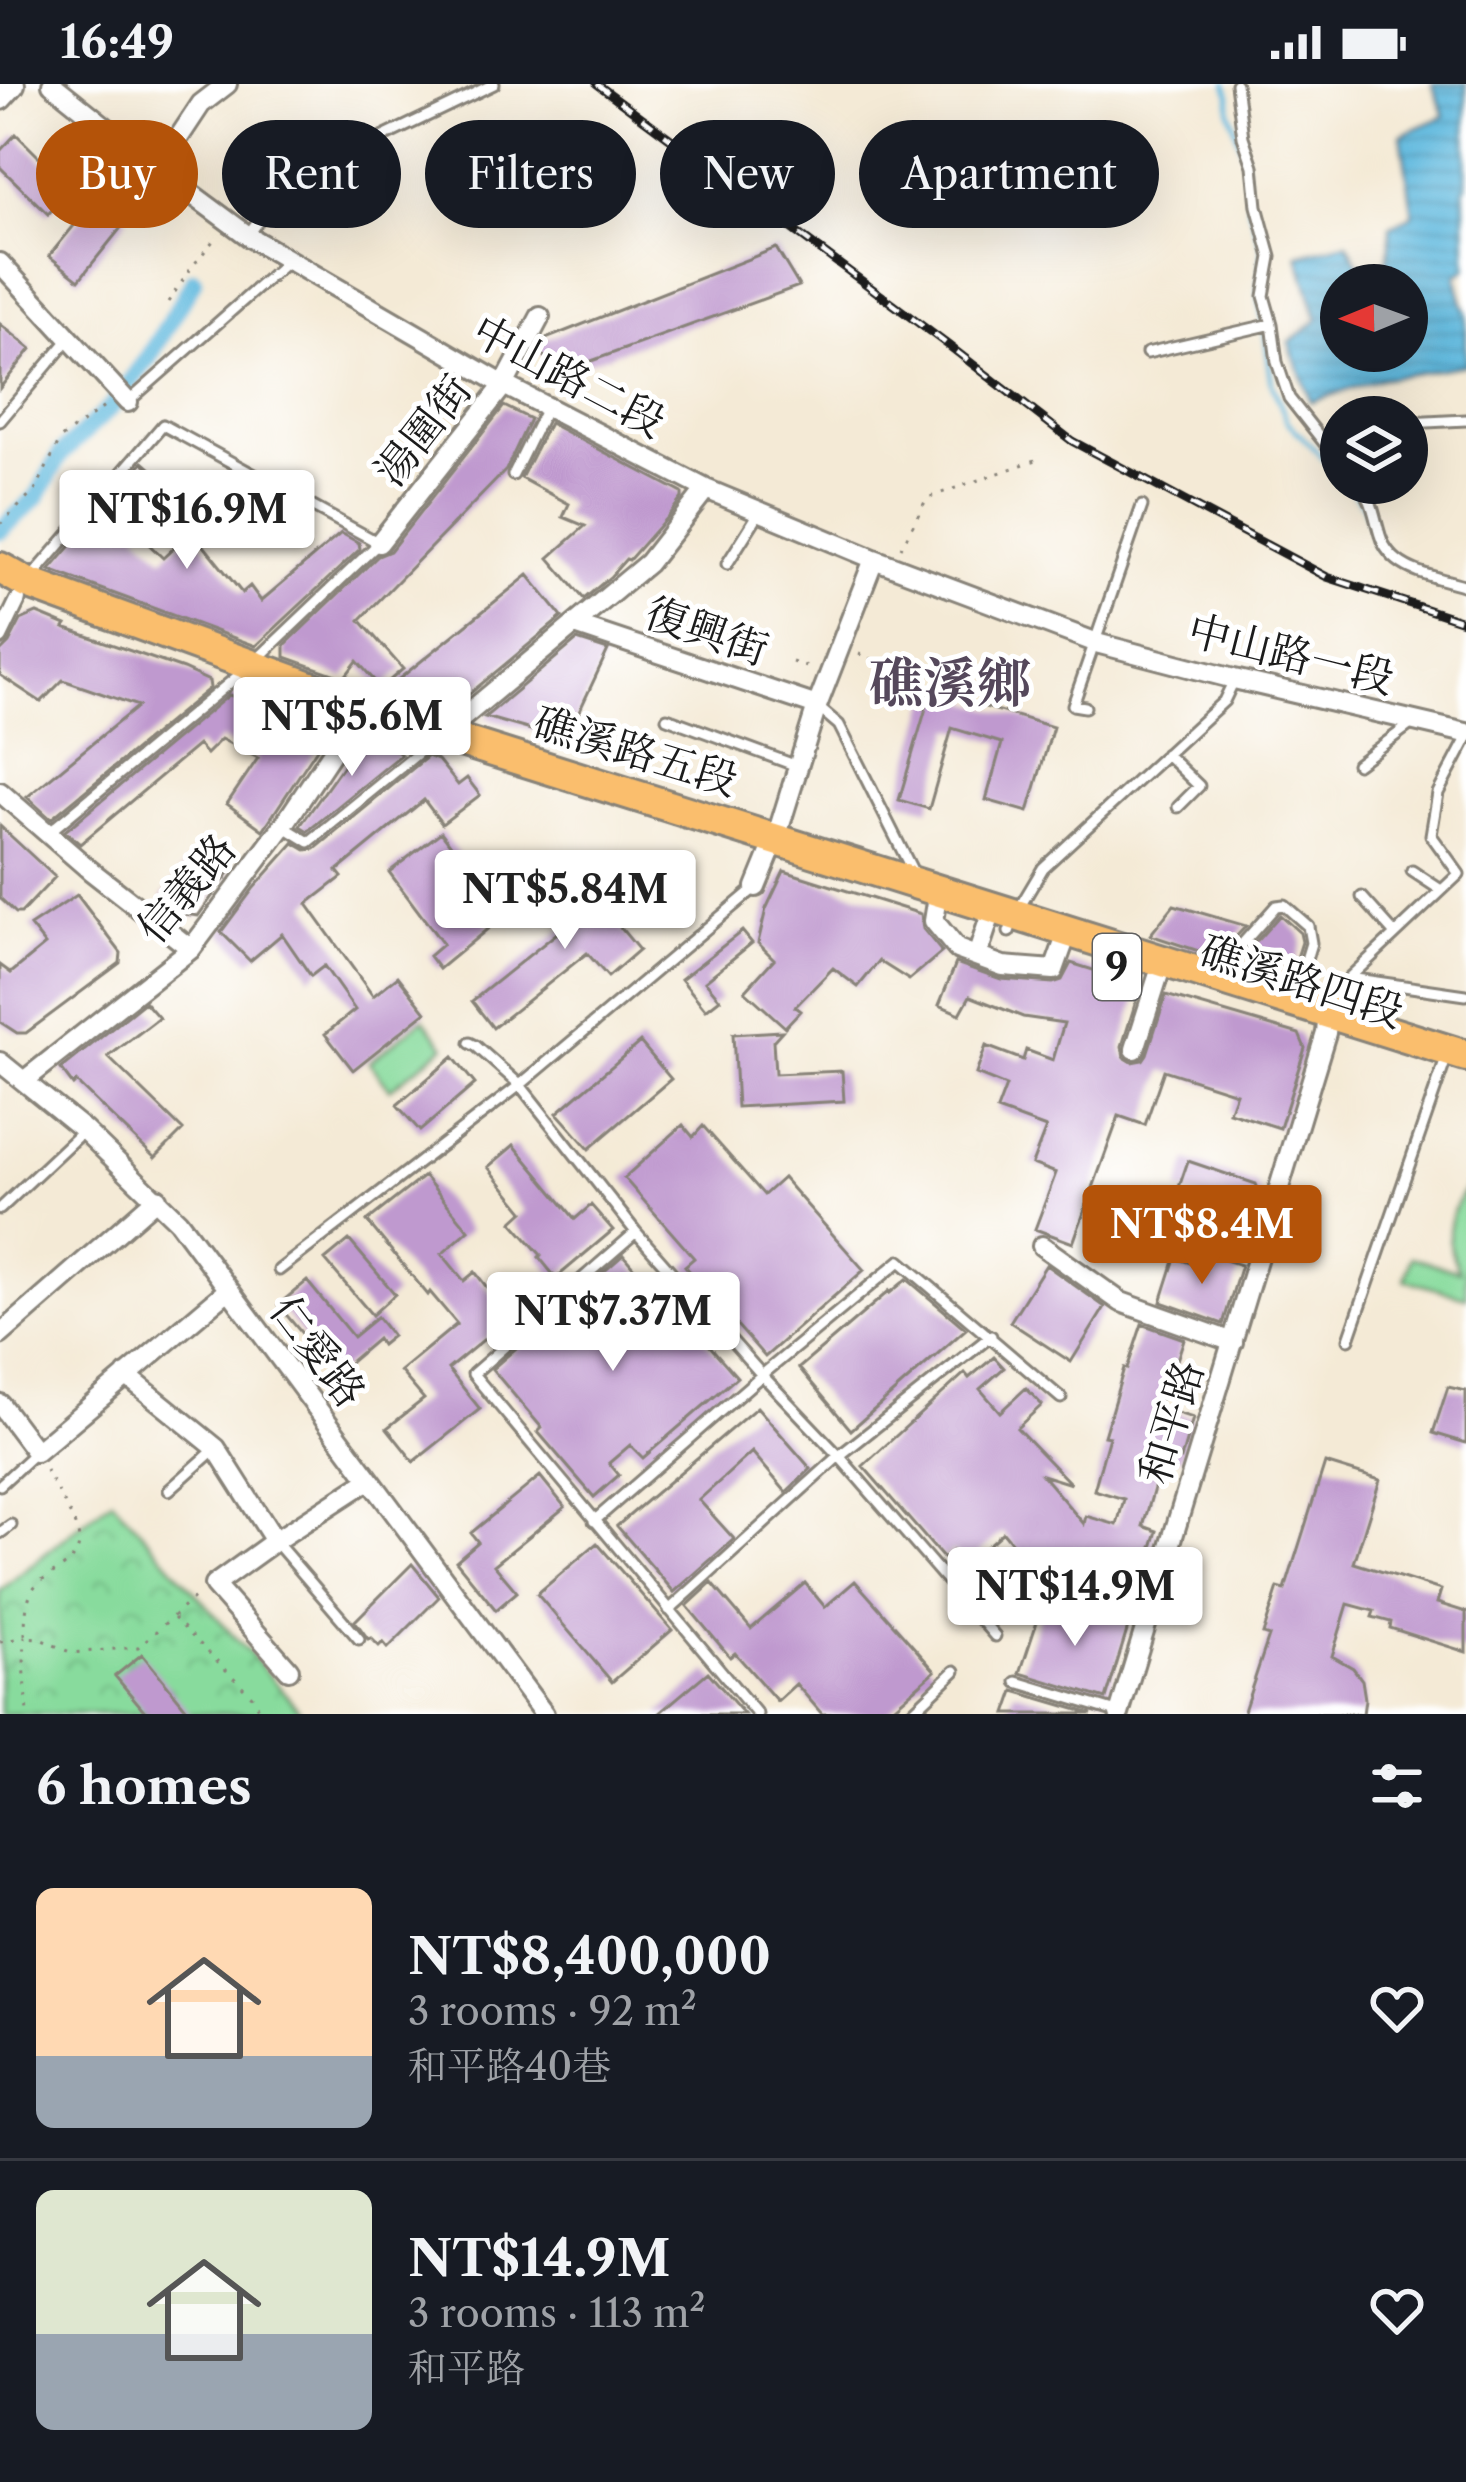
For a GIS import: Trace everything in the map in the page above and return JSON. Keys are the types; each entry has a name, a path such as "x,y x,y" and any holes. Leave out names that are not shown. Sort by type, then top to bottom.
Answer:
{"main road":[{"name":"礁溪路五段","path":"11,585 435,740 772,846"},
{"name":"礁溪路四段","path":"772,846 1456,1064"},
{"name":"礁溪路四段","path":"1160,970 1214,976 1294,1001 1328,1023"}],"street":[{"path":"0,97 12,84"},
{"name":"中山路二段","path":"52,84 97,120"},
{"path":"201,94 227,84"},
{"name":"中山路二段","path":"240,228 504,385 706,489 1097,642"},
{"path":"0,263 122,396"},
{"name":"湯圍街","path":"380,543 504,385 540,317"},
{"name":"復興街","path":"435,740 648,563 706,489"},
{"path":"756,887 840,646 883,562"},
{"path":"0,637 11,585"},
{"name":"復興街","path":"575,625 817,706"},
{"name":"中山路一段","path":"1097,642 1466,737"},
{"name":"信義路","path":"25,1080 190,949 283,826 359,713"},
{"path":"0,792 190,949"},
{"path":"926,896 934,921 957,949 1003,966 1054,970 1065,940"},
{"path":"976,956 1001,920"},
{"path":"1135,1049 1160,970"},
{"name":"和平路","path":"1120,1713 1328,1023"},
{"name":"仁愛路","path":"0,1062 84,1130 178,1221 544,1714"},
{"path":"0,1335 157,1198"},
{"path":"1042,1246 1121,1303 1233,1342"},
{"path":"0,1404 36,1452 227,1290"},
{"path":"126,1376 216,1448 275,1541"},
{"path":"289,1670 214,1585 369,1480"}],"lane":[{"path":"248,234 287,183 494,84"},
{"path":"1236,84 1243,137 1271,257 1264,296 1277,362 1289,398 1320,438"},
{"path":"122,396 290,260"},
{"path":"1147,353 1272,324"},
{"path":"0,421 69,339"},
{"path":"513,476 547,406"},
{"path":"1428,422 1466,420"},
{"name":"湯圍街","path":"11,585 163,424 380,543"},
{"path":"1372,504 1388,554 1408,568 1466,586"},
{"path":"1085,707 1073,704 1142,506"},
{"path":"727,564 760,511"},
{"path":"48,833 243,672 380,543"},
{"path":"1001,920 1043,868 1224,701 1234,679"},
{"path":"817,706 839,725 926,896"},
{"path":"668,718 798,766"},
{"path":"1357,764 1414,721"},
{"path":"1328,1023 1349,978 1441,890 1462,878 1431,836 1438,793 1466,737"},
{"path":"283,826 309,842 435,740"},
{"path":"1166,754 1199,787 1178,807"},
{"path":"1412,871 1441,890"},
{"path":"279,1270 520,1085 756,887"},
{"path":"1362,896 1395,934"},
{"path":"1214,976 1276,906 1284,905 1308,926 1311,944 1294,1001"},
{"path":"1349,978 1466,995"},
{"path":"470,1043 520,1085 636,1232 995,1636"},
{"path":"1349,1339 1456,1064"},
{"path":"0,1209 84,1130"},
{"path":"636,1232 473,1374 757,1714"},
{"path":"594,1521 900,1262 1061,1398"},
{"path":"669,1610 839,1456 991,1336"},
{"path":"169,1490 216,1448"},
{"path":"0,1485 36,1452"},
{"path":"0,1533 10,1525"},
{"path":"275,1541 359,1639"},
{"path":"1078,1599 1148,1620"},
{"path":"910,1714 955,1671"},
{"path":"1017,1682 1120,1713"}],"path":[{"path":"169,302 226,228"},
{"path":"0,524 34,490 61,437 122,396"},
{"path":"883,562 927,498 1036,460"},
{"path":"840,646 896,669"},
{"path":"792,662 830,674"},
{"path":"28,1714 23,1663 26,1612 34,1587 72,1560 80,1544 36,1452"},
{"path":"0,1642 25,1636 72,1653 138,1647 214,1585"},
{"path":"173,1617 252,1696 261,1714"}],"green space":[{"path":"424,1019 445,1046 390,1089 369,1062"},
{"path":"1466,1188 1466,1297 1405,1280 1411,1257 1459,1271 1449,1229"},
{"path":"112,1499 303,1714 0,1714 0,1591"}],"water":[{"path":"1432,84 1466,84 1466,269 1456,276 1466,316 1466,365 1428,371 1428,264 1386,264 1390,226 1413,215 1401,135 1445,116"},
{"path":"1347,243 1359,264 1320,264 1320,372 1422,372 1379,379 1311,402 1289,343 1318,320 1298,255"}],"building":[{"path":"16,134 36,154 36,202 0,167 0,151"},
{"path":"72,228 121,228 79,280 49,256"},
{"path":"776,248 799,286 561,372 538,350 543,340"},
{"path":"0,324 31,349 0,388"},
{"path":"504,406 530,419 506,470 360,620 403,669 381,688 357,661 344,678 285,657 285,645 378,556 390,551"},
{"path":"549,423 682,493 629,560 584,599 549,558 585,526 563,517 569,504 521,478"},
{"path":"143,462 158,475 132,503 150,520 137,533 163,558 192,531 242,593 250,586 261,601 341,533 359,543 360,549 256,646 50,570"},
{"path":"528,575 562,617 450,710 421,707 399,679"},
{"path":"37,613 66,625 64,628 183,669 209,681 210,688 51,819 27,797 138,706 63,680 41,702 0,675 0,652 21,620"},
{"path":"577,640 608,650 566,740 485,717"},
{"path":"931,691 1053,727 1028,812 986,800 1002,743 952,728 929,809 899,800"},
{"path":"229,695 317,724 324,738 263,830 227,804 258,758 221,739 206,754 198,745 80,844 65,831"},
{"path":"370,742 393,747 401,755 308,831 300,826 357,746"},
{"path":"428,756 438,760 458,785 467,778 480,795 442,824 424,800 337,871 342,877 307,904 373,996 398,976 426,1012 353,1070 325,1034 355,1010 324,966 311,976 282,934 250,961 221,932 294,843 315,849"},
{"path":"0,826 55,877 21,913 0,898"},
{"path":"441,832 486,891 471,903 490,927 439,969 429,956 443,944 389,872"},
{"path":"199,847 231,870 198,916 184,914 162,897"},
{"path":"784,871 921,914 923,929 942,952 909,980 879,961 858,987 833,968 795,1007 800,1011 785,1027 745,991 774,959 758,943 766,909"},
{"path":"604,872 628,900 610,915 639,950 608,977 587,953 493,1028 472,1001 571,922 566,916 586,899 580,893"},
{"path":"77,895 121,953 120,963 26,1033 17,1033 0,1022 0,965 11,973 45,945 30,926"},
{"path":"1174,905 1246,926 1217,957 1150,935"},
{"path":"1280,915 1300,933 1294,967 1246,953"},
{"path":"742,931 752,943 705,981 720,999 706,1010 681,979"},
{"path":"956,963 1001,979 1053,983 1062,980 1071,963 1141,985 1122,1046 1124,1057 1132,1062 1147,1054 1166,995 1299,1034 1305,1048 1280,1128 1229,1112 1236,1093 1164,1070 1145,1125 1119,1116 1073,1243 1035,1229 1056,1173 1032,1164 1046,1128 997,1110 1006,1086 976,1074 986,1046 1023,1060 1026,1050 1053,1060 1064,1023 1023,1017 970,996 960,1014 939,1005"},
{"path":"145,1002 159,1018 108,1057 183,1130 155,1158 61,1069"},
{"path":"782,1031 773,1041 775,1074 842,1071 844,1101 737,1107 733,1034"},
{"path":"640,1042 671,1079 589,1149 557,1113"},
{"path":"453,1057 475,1084 420,1131 397,1105"},
{"path":"683,1125 693,1137 703,1126 764,1195 783,1178 864,1270 765,1357 685,1266 694,1258 624,1178"},
{"path":"514,1145 575,1219 591,1205 613,1230 556,1278 512,1222 524,1211 488,1167"},
{"path":"1188,1161 1256,1184 1262,1198 1250,1236 1210,1223 1216,1203 1178,1190"},
{"path":"424,1176 469,1230 442,1254 464,1281 475,1272 492,1294 509,1280 528,1303 448,1369 480,1409 414,1462 387,1428 424,1399 400,1371 457,1324 367,1221"},
{"path":"349,1240 395,1294 372,1315 325,1260"},
{"path":"1207,1254 1241,1265 1223,1324 1161,1302 1175,1258 1203,1267"},
{"path":"623,1255 674,1315 679,1311 737,1377 643,1458 630,1445 609,1463 619,1475 594,1497 492,1369"},
{"path":"1046,1265 1105,1307 1071,1362 1010,1322"},
{"path":"907,1279 966,1329 851,1430 799,1368"},
{"path":"307,1281 353,1337 377,1317 392,1336 381,1345 377,1339 336,1374 278,1305"},
{"path":"1142,1324 1184,1339 1174,1369 1169,1367 1158,1407 1193,1418 1181,1459 1164,1454 1143,1526 1157,1531 1134,1606 1095,1595 1099,1584 1030,1565 1003,1532 965,1565 953,1551 944,1559 863,1466 965,1373 969,1378 994,1357 1004,1368 980,1389 1000,1412 1026,1388 1042,1405 1017,1428 1071,1484 1042,1475 1084,1524 1086,1516 1117,1525 1124,1499 1094,1490 1109,1437 1104,1436"},
{"path":"1448,1387 1466,1391 1466,1443 1433,1433"},
{"path":"757,1407 811,1469 786,1492 752,1452 699,1500 734,1539 674,1592 617,1526"},
{"path":"1325,1463 1380,1480 1354,1563 1441,1590 1437,1603 1466,1612 1466,1652 1390,1628 1391,1622 1372,1617 1374,1611 1348,1604 1332,1656 1353,1668 1362,1680 1363,1714 1243,1714 1269,1636 1263,1634 1278,1588 1285,1590"},
{"path":"540,1476 565,1507 494,1565 517,1592 496,1610 456,1561 478,1542 471,1533"},
{"path":"597,1543 672,1630 612,1682 537,1594"},
{"path":"412,1564 439,1597 388,1648 383,1642 379,1646 355,1621"},
{"path":"855,1581 935,1671 886,1714 822,1714 796,1684 777,1701 735,1653 730,1657 687,1606 712,1583 751,1629 805,1583 825,1607"},
{"path":"1045,1598 1129,1624 1106,1699 1020,1673"},
{"path":"142,1654 191,1714 147,1714 115,1676"},
{"path":"708,1672 744,1714 658,1714"},
{"path":"1014,1691 1092,1714 1006,1714"}],"waterway":[{"path":"1226,84 1243,154 1249,208 1263,250 1258,288 1272,384 1287,421 1320,455"},
{"path":"0,531 37,497 61,454 112,406 148,359 194,280"},
{"path":"1363,504 1376,548"}],"railway":[{"path":"597,84 1072,441 1327,577 1466,622"}],"district":[{"name":"礁溪鄉","path":"950,683"}]}
